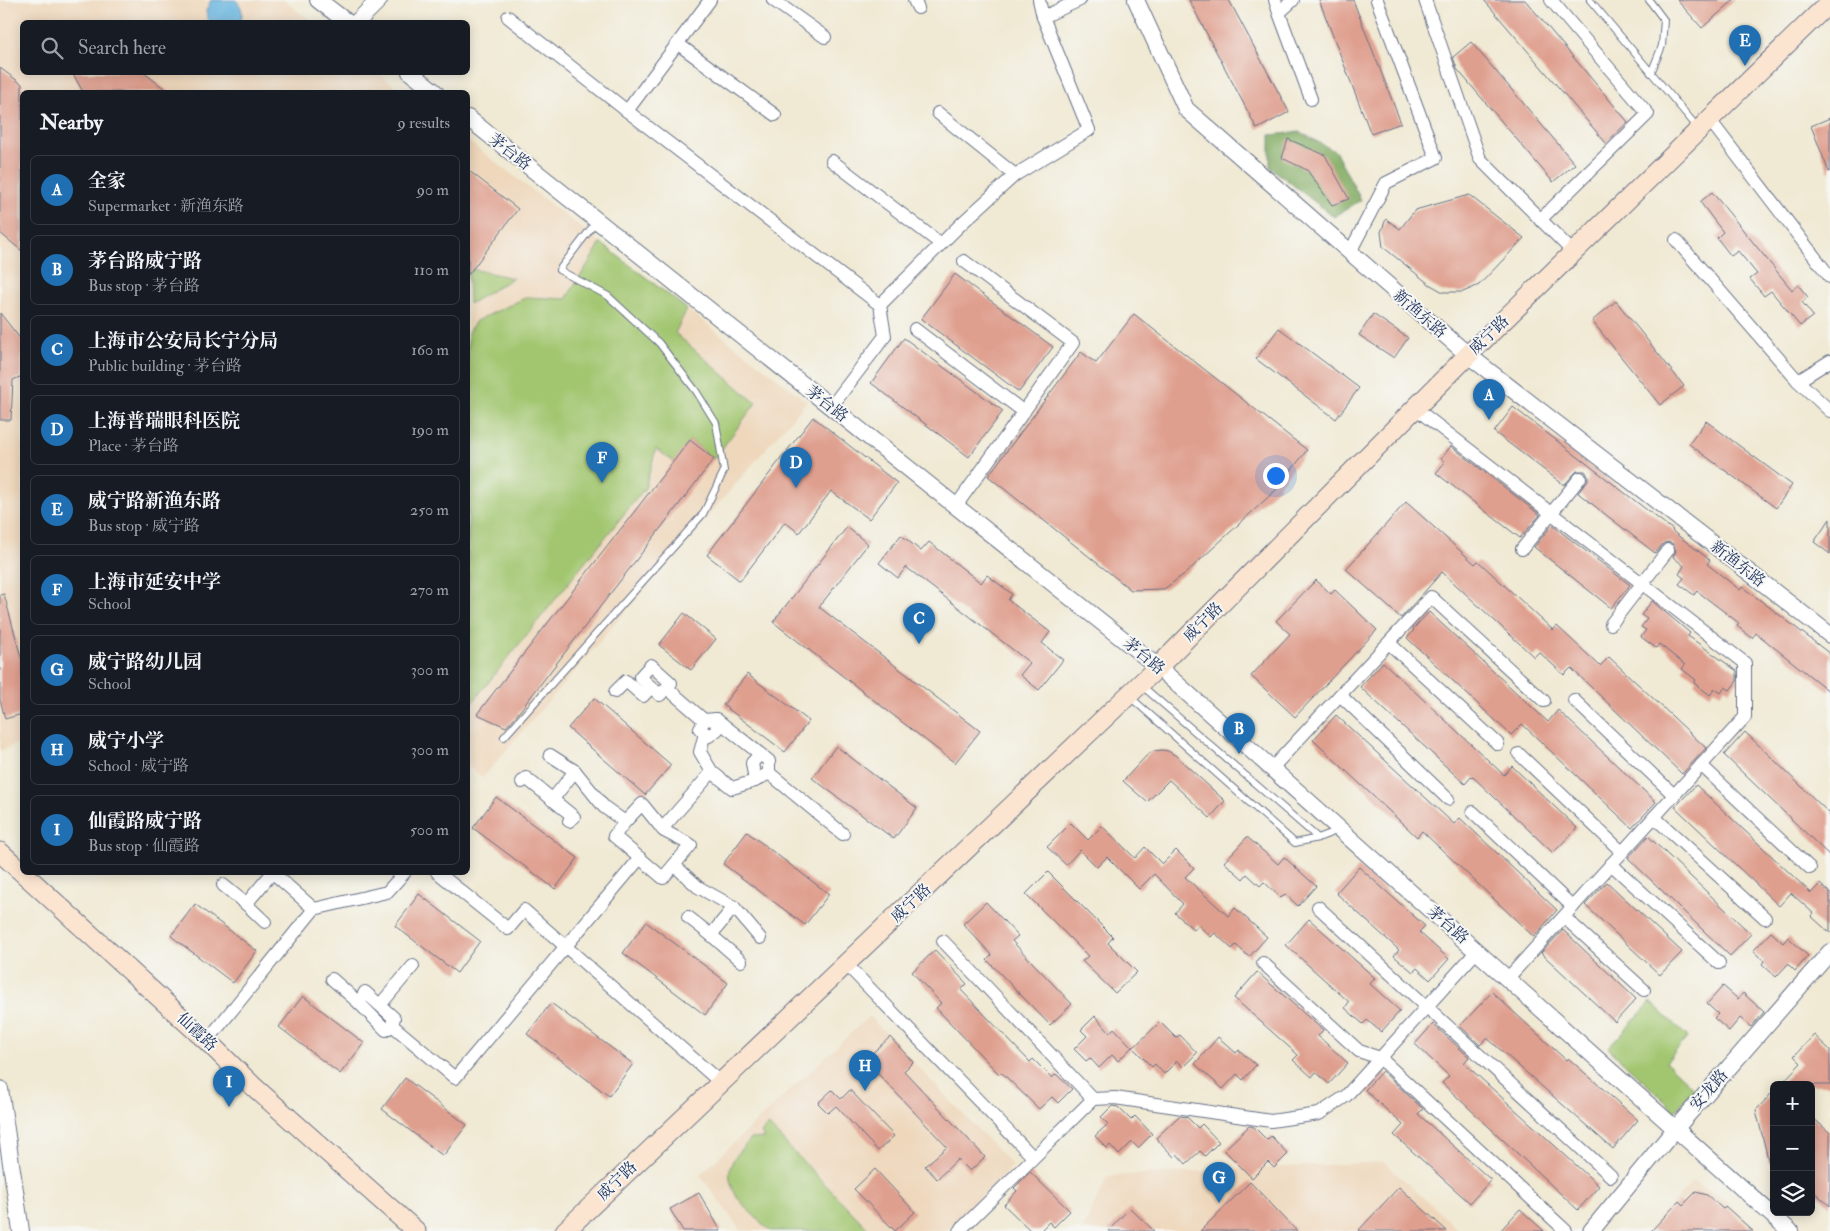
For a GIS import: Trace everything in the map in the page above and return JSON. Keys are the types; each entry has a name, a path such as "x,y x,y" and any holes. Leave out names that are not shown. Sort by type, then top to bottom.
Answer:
{"main road":[{"name":"威宁路","path":"565,1231 1158,667 1468,355 1830,2"},
{"name":"仙霞路","path":"0,852 20,870"},
{"name":"仙霞路","path":"25,875 208,1041 253,1086 416,1231"}],"street":[{"path":"318,0 344,20"},
{"path":"360,20 379,0"},
{"path":"627,111 710,0"},
{"path":"773,0 825,37"},
{"path":"880,305 941,244 1015,175 1089,130 1043,17 1040,0"},
{"path":"1043,17 1080,0"},
{"name":"新渔东路","path":"1136,0 1186,109 1468,355 1830,635"},
{"path":"1293,0 1277,6 1311,99"},
{"path":"1350,252 1386,183 1436,158 1377,0"},
{"path":"1425,0 1480,159 1573,252"},
{"path":"1540,220 1648,114 1551,0"},
{"path":"508,17 880,305 885,336 831,407"},
{"path":"678,44 776,115"},
{"path":"414,75 432,90"},
{"path":"938,114 1015,175"},
{"name":"茅台路","path":"470,120 1158,667 1790,1231"},
{"path":"1704,124 1830,278"},
{"path":"832,161 941,244"},
{"path":"1676,240 1798,381 1830,411"},
{"path":"956,506 1073,343 964,261"},
{"path":"915,329 1024,412"},
{"path":"1798,381 1830,361"},
{"path":"1415,408 1745,662 1745,717 1508,978"},
{"path":"1522,549 1580,478"},
{"path":"1611,624 1668,550"},
{"path":"1272,768 1431,597 1544,701"},
{"path":"1388,643 1498,744"},
{"path":"651,665 671,683 660,695 651,687 640,677 651,665"},
{"path":"615,692 626,681 643,696 651,687"},
{"path":"667,688 708,724 769,761 769,773"},
{"path":"1340,695 1448,799"},
{"path":"1574,700 1674,795"},
{"path":"708,724 700,752 712,772 732,788 756,781 769,773"},
{"path":"756,781 752,763 760,754"},
{"path":"1519,754 1622,852"},
{"path":"550,755 575,771 604,807 625,822"},
{"path":"1701,765 1810,868"},
{"path":"552,800 575,771"},
{"path":"662,829 712,772"},
{"path":"769,773 843,834"},
{"path":"522,782 526,778 574,817 569,821"},
{"path":"642,804 662,829 691,845 663,878 614,836 625,822 642,804"},
{"path":"1473,812 1573,906"},
{"path":"1654,818 1765,918"},
{"path":"392,1025 455,1078 640,858"},
{"path":"1612,864 1719,963"},
{"path":"674,865 698,887 734,907 760,938"},
{"path":"246,904 270,875"},
{"path":"274,875 314,909"},
{"path":"208,1041 314,909 387,892 403,875"},
{"path":"441,875 508,929 524,910 721,1083"},
{"path":"223,885 266,922"},
{"path":"711,935 734,907"},
{"path":"1318,907 1611,1176"},
{"path":"688,917 741,961"},
{"path":"1564,917 1644,990"},
{"path":"943,942 1093,1100"},
{"path":"959,1231 1093,1100 1115,1098 1271,1121 1318,1114 1346,1096 1477,951"},
{"name":"安龙路","path":"1591,1231 1676,1128 1830,952"},
{"path":"1263,963 1359,1051 1380,1058 1566,1231"},
{"path":"846,964 1033,1158"},
{"path":"380,1005 413,966"},
{"path":"332,979 386,1030 392,1025 394,1018 366,992 358,1003"},
{"path":"0,1089 21,1231"}],"lane":[{"path":"1590,0 1651,73 1704,124"},
{"path":"1649,0 1664,20 1662,46 1651,73"},
{"path":"504,737 703,514 724,472 716,423 696,391 659,343 608,296 559,270 597,221"},
{"path":"1134,690 1318,838"},
{"path":"1134,690 1295,843 1318,838 1341,829"}],"shaded area":[{"path":"0,0 283,0 310,20 20,20 20,75 381,75 401,90 20,90 20,743 0,751"},
{"path":"470,143 807,401 483,777 470,768"},
{"path":"869,1016 1013,1166 945,1231 741,1231 700,1175"},
{"path":"1384,1162 1460,1231 1082,1231 1108,1176"},
{"path":"1693,1181 1726,1201 1757,1231 1648,1231"}],"green space":[{"path":"1300,132 1336,152 1361,200 1334,217 1270,167 1270,135"},
{"path":"601,243 687,309 675,333 756,403 714,459 690,440 674,462 656,449 645,488 471,704 470,329 476,321 527,297 566,299"},
{"path":"472,269 513,278 470,303 470,272"},
{"path":"1651,1002 1688,1037 1666,1062 1695,1089 1675,1111 1608,1048"},
{"path":"768,1125 870,1231 770,1231 746,1207 733,1189 730,1179 730,1168 737,1154 751,1139 764,1138 761,1133"}],"water":[{"path":"211,0 236,0 240,5 242,16 241,20 208,20 206,11"}],"building":[{"path":"1189,0 1229,0 1289,112 1257,129"},
{"path":"1319,0 1353,0 1401,123 1371,134"},
{"path":"1484,0 1525,0 1628,122 1606,143"},
{"path":"1677,0 1734,0 1702,28"},
{"path":"1471,42 1575,164 1553,182 1457,69 1453,57"},
{"path":"0,68 22,84 22,90 20,90 20,249 0,233"},
{"path":"74,75 147,75 166,90 82,90"},
{"path":"1830,118 1830,172 1829,172 1811,126"},
{"path":"1288,139 1325,155 1349,199 1332,205 1307,170 1282,158"},
{"path":"470,172 518,209 470,272"},
{"path":"1712,192 1792,290 1798,285 1808,297 1802,302 1813,316 1800,326 1771,291 1764,296 1750,279 1757,274 1738,251 1731,256 1717,238 1723,232 1700,202"},
{"path":"1469,195 1524,238 1479,285 1463,292 1443,292 1429,284 1383,247 1381,232 1386,219 1400,229 1415,210"},
{"path":"955,274 1053,347 1019,392 921,319"},
{"path":"1616,301 1684,386 1660,405 1592,321"},
{"path":"0,313 20,338 20,377 13,380 11,420 0,420"},
{"path":"1134,314 1307,450 1277,489 1187,572 1164,589 1131,590 988,476 1081,352 1096,363"},
{"path":"1373,314 1408,338 1394,358 1359,335"},
{"path":"1279,328 1359,388 1336,419 1256,359"},
{"path":"904,338 1003,411 969,457 871,383"},
{"path":"1513,407 1673,530 1710,560 1707,564 1740,590 1742,587 1830,654 1830,692 1756,633 1752,638 1737,626 1739,623 1697,591 1694,595 1679,584 1684,578 1679,574 1684,566 1673,557 1676,551 1673,544 1670,542 1664,543 1655,553 1578,493 1588,480 1585,471 1577,471 1564,485 1494,432"},
{"path":"813,417 897,483 869,519 831,491 799,533 785,522 740,581 707,555"},
{"path":"1706,421 1792,485 1776,508 1689,444"},
{"path":"690,440 714,459 516,716 506,727 477,714"},
{"path":"1451,446 1540,515 1520,538 1436,473 1445,462 1441,459"},
{"path":"1406,502 1475,564 1478,561 1553,630 1557,626 1600,666 1609,657 1706,748 1682,774 1571,668 1564,675 1539,652 1534,657 1442,572 1401,618 1346,569"},
{"path":"1830,519 1830,554 1814,542"},
{"path":"1552,525 1630,585 1611,608 1534,547"},
{"path":"847,527 868,544 819,607 980,731 955,763 773,622"},
{"path":"901,535 921,551 929,542 981,583 987,575 1012,594 1008,600 1050,632 1042,643 1063,660 1039,690 1020,675 1030,663 906,567 898,578 879,563"},
{"path":"1316,580 1331,594 1335,590 1377,630 1295,717 1251,676 1290,634 1276,621"},
{"path":"4,594 20,654 20,715 5,719 0,699 0,595"},
{"path":"1652,601 1690,633 1688,636 1737,671 1737,681 1730,690 1725,687 1721,693 1715,689 1710,695 1694,683 1696,680 1682,669 1685,665 1659,644 1656,648 1641,637 1646,630 1641,627 1647,619 1641,615"},
{"path":"1429,612 1548,722 1558,710 1656,802 1632,828 1522,724 1511,735 1407,638"},
{"path":"684,613 716,639 691,670 659,645"},
{"path":"1383,662 1504,775 1512,766 1577,828 1553,853 1472,776 1465,784 1360,687"},
{"path":"747,674 809,721 785,752 723,705"},
{"path":"594,698 671,765 645,795 568,728"},
{"path":"1336,715 1454,824 1460,818 1557,910 1534,937 1422,831 1417,837 1313,740"},
{"path":"1745,732 1830,814 1830,856 1724,755"},
{"path":"836,746 917,808 894,839 812,778"},
{"path":"1162,750 1175,755 1225,801 1210,818 1169,780 1147,802 1123,781 1148,754"},
{"path":"1696,785 1811,893 1820,884 1830,893 1830,933 1811,916 1813,913 1791,893 1779,906 1675,807"},
{"path":"496,797 578,858 555,889 473,828"},
{"path":"1071,823 1088,840 1102,826 1135,858 1145,847 1162,864 1176,850 1194,868 1185,877 1228,916 1235,908 1267,937 1249,957 1236,945 1232,949 1215,933 1211,937 1198,925 1194,930 1175,913 1183,904 1154,874 1139,889 1107,857 1097,867 1080,850 1066,865 1047,847"},
{"path":"747,832 829,894 805,925 723,864"},
{"path":"1648,836 1751,934 1730,956 1628,858"},
{"path":"1247,837 1278,864 1284,857 1316,886 1298,906 1285,894 1281,898 1264,882 1260,886 1247,874 1243,879 1224,862"},
{"path":"1359,867 1425,926 1419,932 1449,959 1430,980 1417,968 1413,972 1394,956 1399,950 1336,893"},
{"path":"1048,872 1113,937 1108,943 1137,972 1115,993 1082,961 1088,956 1026,894"},
{"path":"1607,882 1682,952 1660,975 1585,905"},
{"path":"419,894 480,941 457,973 395,926"},
{"path":"986,902 1018,936 1012,941 1072,1004 1050,1025 987,960 992,955 963,924"},
{"path":"195,904 257,951 233,983 171,936"},
{"path":"1309,919 1375,978 1370,984 1400,1011 1381,1032 1367,1020 1363,1024 1345,1008 1349,1002 1286,945"},
{"path":"646,922 728,983 705,1015 623,953"},
{"path":"1563,930 1636,999 1615,1022 1541,953"},
{"path":"1771,932 1783,943 1788,937 1808,956 1795,971 1788,964 1776,977 1762,964 1764,961 1753,951"},
{"path":"935,950 967,984 961,990 1030,1062 1033,1059 1052,1078 1056,1074 1072,1089 1058,1103 1052,1097 1039,1109 1001,1072 999,1074 936,1008 941,1003 912,972"},
{"path":"1257,972 1323,1030 1318,1036 1348,1063 1329,1084 1316,1072 1312,1077 1293,1060 1298,1055 1234,998"},
{"path":"1723,986 1738,999 1743,993 1764,1012 1751,1027 1740,1018 1729,1031 1714,1018 1718,1014 1707,1004"},
{"path":"1492,992 1566,1060 1568,1058 1638,1120 1613,1149 1487,1038 1480,1045 1460,1026"},
{"path":"303,996 364,1043 340,1074 279,1027"},
{"path":"551,1003 633,1064 609,1096 527,1034"},
{"path":"1095,1016 1110,1033 1114,1028 1132,1047 1118,1061 1112,1055 1099,1068 1090,1058 1086,1061 1074,1049 1087,1036 1081,1030"},
{"path":"1160,1022 1176,1038 1180,1035 1197,1053 1183,1067 1177,1061 1164,1074 1155,1064 1152,1067 1133,1048"},
{"path":"1433,1024 1469,1057 1464,1063 1599,1186 1578,1210 1442,1083 1449,1076 1415,1044"},
{"path":"1814,1035 1830,1050 1830,1085 1815,1085 1815,1081 1784,1081 1801,1063 1794,1056"},
{"path":"890,1037 913,1062 904,1071 985,1157 970,1171 958,1159 937,1179 925,1166 947,1147 865,1060"},
{"path":"1218,1037 1236,1053 1239,1050 1256,1065 1243,1080 1237,1074 1223,1089 1195,1064"},
{"path":"1382,1071 1423,1109 1418,1114 1491,1180 1470,1203 1394,1135 1403,1125 1365,1090"},
{"path":"405,1078 467,1125 443,1156 382,1109"},
{"path":"832,1090 841,1099 850,1090 894,1136 878,1151 836,1106 828,1113 818,1103"},
{"path":"1770,1095 1770,1163 1769,1163 1756,1110"},
{"path":"1112,1106 1118,1107 1131,1120 1135,1116 1152,1134 1138,1148 1132,1142 1119,1155 1110,1145 1107,1148 1095,1136 1108,1124 1101,1117"},
{"path":"1179,1116 1187,1117 1198,1128 1202,1124 1219,1142 1205,1156 1200,1151 1186,1164 1177,1154 1174,1157 1156,1138"},
{"path":"1815,1120 1830,1133 1830,1206 1815,1193"},
{"path":"1249,1126 1254,1127 1267,1140 1271,1136 1288,1154 1274,1168 1268,1162 1252,1178 1224,1150"},
{"path":"875,1169 915,1212 895,1231 854,1189"},
{"path":"1030,1172 1070,1211 1054,1227 1049,1222 1040,1231 1031,1231 1004,1205 1017,1191 1014,1188"},
{"path":"1250,1182 1297,1231 1200,1231"},
{"path":"1399,1187 1447,1231 1358,1231"},
{"path":"1696,1192 1707,1195 1723,1209 1725,1206 1753,1231 1651,1231 1679,1201 1683,1205"},
{"path":"699,1193 721,1231 683,1231 670,1209"},
{"path":"1130,1208 1154,1231 1108,1231"},
{"path":"1520,1209 1544,1231 1500,1231"}],"place":[{"name":"威宁路新渔东路","path":"1745,66"},
{"name":"全家","path":"1489,420"},
{"name":"上海市延安中学","path":"602,483"},
{"name":"上海普瑞眼科医院","path":"796,488"},
{"name":"上海市公安局长宁分局","path":"919,644"},
{"name":"茅台路威宁路","path":"1239,754"},
{"name":"威宁小学","path":"865,1091"},
{"name":"仙霞路威宁路","path":"229,1107"},
{"name":"威宁路幼儿园","path":"1219,1203"}]}
